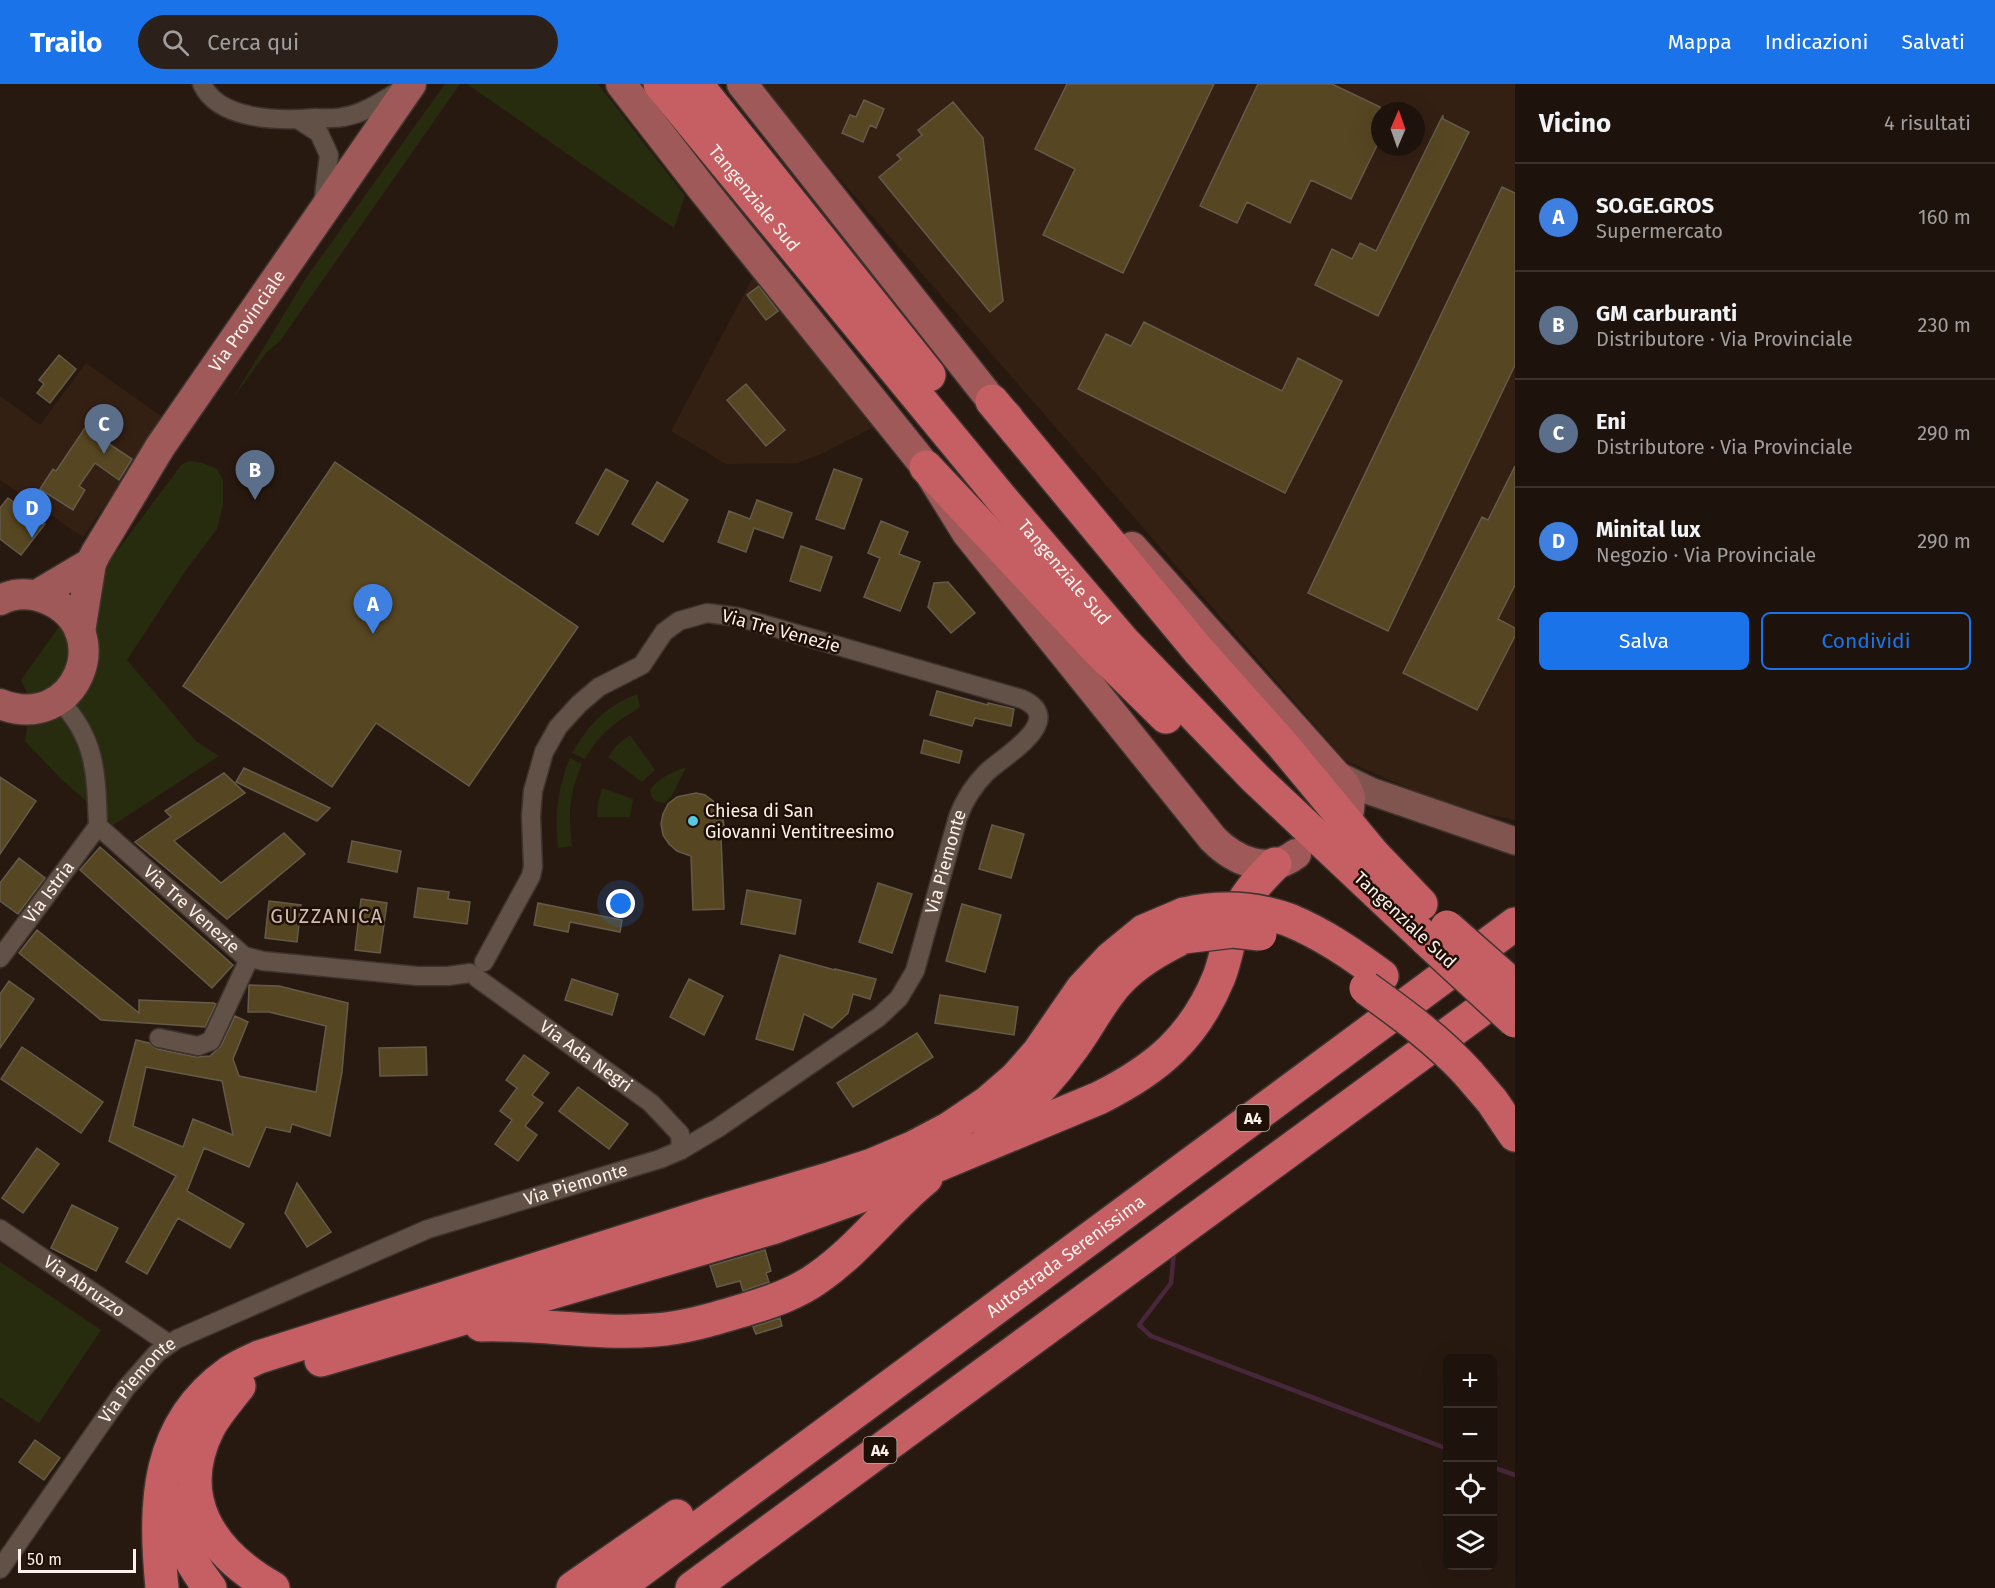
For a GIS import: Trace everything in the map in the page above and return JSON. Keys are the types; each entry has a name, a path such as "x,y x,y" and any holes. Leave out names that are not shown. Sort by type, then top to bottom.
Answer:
{"highway":[{"name":"Tangenziale Sud","path":"660,84 1016,516 1124,642 1255,778 1437,934 1515,986"},
{"name":"Tangenziale Sud","path":"696,84 1091,575 1199,698 1294,792 1421,904 1437,934 1515,1021"},
{"path":"992,401 1199,651 1282,744 1374,855 1421,904"},
{"path":"926,467 1095,647 1169,720 1226,770 1255,778"},
{"path":"183,1445 194,1423 210,1403 239,1386 279,1372 755,1233 863,1196 1099,1098 1132,1082 1159,1062 1180,1041 1204,1009 1219,976 1236,918 1244,900 1259,880 1285,859"},
{"path":"425,1330 507,1324 618,1331 654,1330 702,1322 772,1301 801,1289 824,1274 857,1246 918,1184 999,1126 1043,1085 1072,1048 1116,983 1184,925 1209,908 1251,910 1283,929 1314,930 1344,948 1374,982 1429,1010 1464,1041 1492,1101 1515,1135"},
{"name":"Autostrada Serenissima","path":"617,1588 1515,924"},
{"path":"162,1588 159,1525 163,1473 171,1445 197,1401 231,1371 259,1356 710,1214 842,1175 912,1148 950,1128 994,1097 1016,1078 1038,1053 1082,989 1111,958 1144,931 1184,925"},
{"name":"A4","path":"692,1588 1515,986"},
{"path":"1475,1067 1515,1104"},
{"path":"573,1588 844,1399 990,1312"},
{"path":"731,1588 915,1450 1068,1312"},
{"path":"239,1386 219,1412 202,1446 197,1474 199,1506 207,1528 222,1550 245,1570 273,1588"},
{"path":"188,1413 176,1486 176,1522 182,1544 210,1588"}],"main road":[{"name":"Via Provinciale","path":"59,700 69,691 80,674 84,655 80,632 91,563 160,447 411,84"},
{"path":"621,84 926,467 967,532 1213,839 1226,852 1242,861 1254,863 1285,859"},
{"path":"742,84 992,401 1069,475 1335,774 1348,791 1349,810"},
{"name":"Via Provinciale","path":"0,600 21,594 37,594 91,563"},
{"path":"37,594 58,604 73,618 80,632"},
{"path":"5,711 35,710 59,700"}],"street":[{"path":"202,84 205,91 222,105 247,117 299,120 343,117 365,110 411,84"},
{"path":"299,120 319,133 329,155 322,213"},
{"name":"Via Tre Venezie","path":"98,826 234,949 249,959 407,976 448,976 479,971 531,876 533,791 542,758 555,732 570,713 589,695 609,681 642,665 664,632 679,621 707,613 732,615 1022,699 1032,705 1037,712"},
{"path":"59,700 83,730 90,749 96,783 98,826"},
{"name":"Via Piemonte","path":"3,1563 126,1388 144,1366 169,1344 196,1329 428,1229 641,1165 681,1150 718,1128 879,1017 899,998 915,970 961,808 984,775 1030,737 1036,727 1037,712"},
{"path":"1335,774 1361,787 1515,841"},
{"path":"1349,810 1375,796 1389,797"},
{"name":"Via Istria","path":"0,958 98,826"},
{"path":"159,1038 198,1046 211,1041 249,959"},
{"name":"Via Ada Negri","path":"479,971 502,995 651,1103 680,1134 681,1150"},
{"name":"Via Abruzzo","path":"0,1229 169,1344"}],"shaded area":[{"path":"757,84 1515,84 1515,820 1452,807 1346,761"},
{"path":"756,272 876,426 819,455 797,463 726,464 671,431"},
{"path":"86,363 165,419 83,537 0,480 0,396 40,425"}],"green space":[{"path":"445,84 460,84 280,341 266,353 233,398 306,278"},
{"path":"467,84 598,84 685,196 674,228"},
{"path":"190,461 217,469 223,480 223,505 217,529 186,570 127,660 196,741 219,756 113,825 60,778 25,741 31,701 21,680 88,586 182,464"},
{"path":"637,694 640,707 609,729 597,741 585,759 572,753 585,733 599,718 616,705"},
{"path":"630,735 655,770 642,782 608,757 617,745"},
{"path":"570,758 582,764 574,785 571,804 572,846 558,848 558,802"},
{"path":"686,767 671,797 665,803 654,800 650,790 657,782"},
{"path":"602,788 633,799 630,817 597,817"},
{"path":"0,1262 101,1330 39,1423 0,1397"}],"building":[{"path":"1067,84 1214,84 1123,273 1043,235 1075,169 1035,149"},
{"path":"1258,84 1332,84 1371,103 1372,156 1351,199 1311,180 1290,223 1247,202 1237,223 1200,206"},
{"path":"864,100 884,109 876,128 870,125 863,142 842,133 850,115 856,117"},
{"path":"953,102 983,138 1003,301 990,312 879,177 901,159 897,155 922,135 918,130"},
{"path":"1443,115 1443,119 1469,132 1378,316 1315,285 1332,249 1352,259 1360,243 1376,251 1423,156 1425,156"},
{"path":"1502,187 1515,193 1515,365 1388,631 1308,593"},
{"path":"759,286 778,311 766,320 747,295"},
{"path":"1144,322 1282,391 1298,358 1342,381 1285,493 1078,389 1106,334 1131,346"},
{"path":"59,355 76,369 50,403 37,393 44,384 39,380"},
{"path":"746,384 785,430 766,446 727,400"},
{"path":"85,428 132,459 119,480 95,463 79,486 85,490 73,510 40,489 53,469 56,471"},
{"path":"335,462 578,627 469,786 376,723 332,787 183,686"},
{"path":"1515,466 1515,585 1498,619 1515,628 1515,636 1477,710 1403,673 1482,517 1488,520"},
{"path":"606,469 628,481 598,535 576,523"},
{"path":"834,469 862,479 844,529 816,519"},
{"path":"657,482 688,500 663,542 632,524"},
{"path":"8,498 45,524 21,555 0,539 0,508"},
{"path":"757,500 792,513 783,538 754,528 746,552 718,542 729,511 750,519"},
{"path":"881,521 908,532 899,554 920,562 900,611 864,597 880,558 868,553"},
{"path":"801,546 832,557 820,591 790,581"},
{"path":"948,582 975,613 951,633 928,607 934,583"},
{"path":"937,691 988,705 988,703 1014,709 1011,726 975,718 972,726 930,715"},
{"path":"924,740 962,751 959,763 921,753"},
{"path":"244,768 330,808 317,821 236,782"},
{"path":"224,773 245,793 174,841 221,883 284,833 305,854 227,919 135,842 171,817 165,811"},
{"path":"0,777 36,801 0,854"},
{"name":"Chiesa di San Giovanni Ventitreesimo","path":"696,793 705,795 713,801 723,818 724,827 721,837 724,909 693,910 691,856 677,851 663,835 661,824 668,804 677,797"},
{"path":"992,825 1024,834 1011,878 979,869"},
{"path":"352,841 401,851 397,872 348,862"},
{"path":"100,847 233,965 212,988 80,870"},
{"path":"19,858 45,878 18,914 0,901 0,883"},
{"path":"878,883 912,894 892,953 859,942"},
{"path":"418,888 449,892 448,899 470,902 467,924 414,917"},
{"path":"747,890 801,900 795,934 741,924"},
{"path":"361,899 387,903 380,953 355,950"},
{"path":"269,901 301,905 297,942 265,938"},
{"path":"538,903 622,920 620,932 570,922 568,932 534,925"},
{"path":"962,904 1001,915 985,972 946,961"},
{"path":"37,930 139,1013 139,1000 216,1004 205,1027 101,1020 19,953"},
{"path":"780,955 876,979 870,999 853,994 848,1013 832,1028 804,1014 793,1050 756,1039"},
{"path":"572,979 618,994 612,1015 565,1000"},
{"path":"689,979 723,996 704,1035 670,1017"},
{"path":"9,981 34,999 0,1048 0,994"},
{"path":"249,985 279,986 348,1003 342,1072 330,1136 292,1124 290,1132 266,1127 249,1167 204,1148 187,1191 244,1224 230,1248 178,1218 147,1274 126,1262 176,1176 109,1141 136,1040 149,1043 157,1049 196,1057 210,1056 221,1046 235,1016 248,1022 233,1059 239,1076 316,1092 326,1026 269,1012 248,1012","holes":["146,1067 222,1081 233,1135 193,1119 183,1147 133,1126"]},
{"path":"940,995 1018,1007 1014,1035 935,1023"},
{"path":"917,1033 933,1057 853,1107 837,1083"},
{"path":"22,1047 103,1102 81,1133 1,1079"},
{"path":"426,1047 427,1075 380,1076 379,1048"},
{"path":"524,1055 549,1073 532,1095 543,1103 525,1126 537,1135 518,1161 495,1144 512,1120 500,1111 517,1088 506,1080"},
{"path":"578,1087 628,1124 609,1149 559,1111"},
{"path":"37,1148 59,1164 23,1213 2,1198"},
{"path":"297,1183 331,1232 307,1247 285,1213"},
{"path":"72,1205 118,1228 96,1271 51,1248"},
{"path":"765,1250 771,1271 766,1273 769,1282 743,1291 740,1281 717,1287 710,1266"},
{"path":"780,1318 782,1326 756,1334 753,1327"},
{"path":"35,1440 60,1458 44,1480 19,1462"}],"waterway":[{"path":"1174,1252 1171,1283 1139,1325 1151,1336 1443,1447"},
{"path":"1497,1469 1515,1475"}],"place":[{"name":"Eni","path":"104,454"},
{"name":"GM carburanti","path":"255,500"},
{"name":"Minital lux","path":"32,538"},
{"name":"SO.GE.GROS","path":"373,634"},
{"name":"Chiesa di San Giovanni Ventitreesimo","path":"693,821"}],"district":[{"name":"GUZZANICA","path":"327,916"}]}
